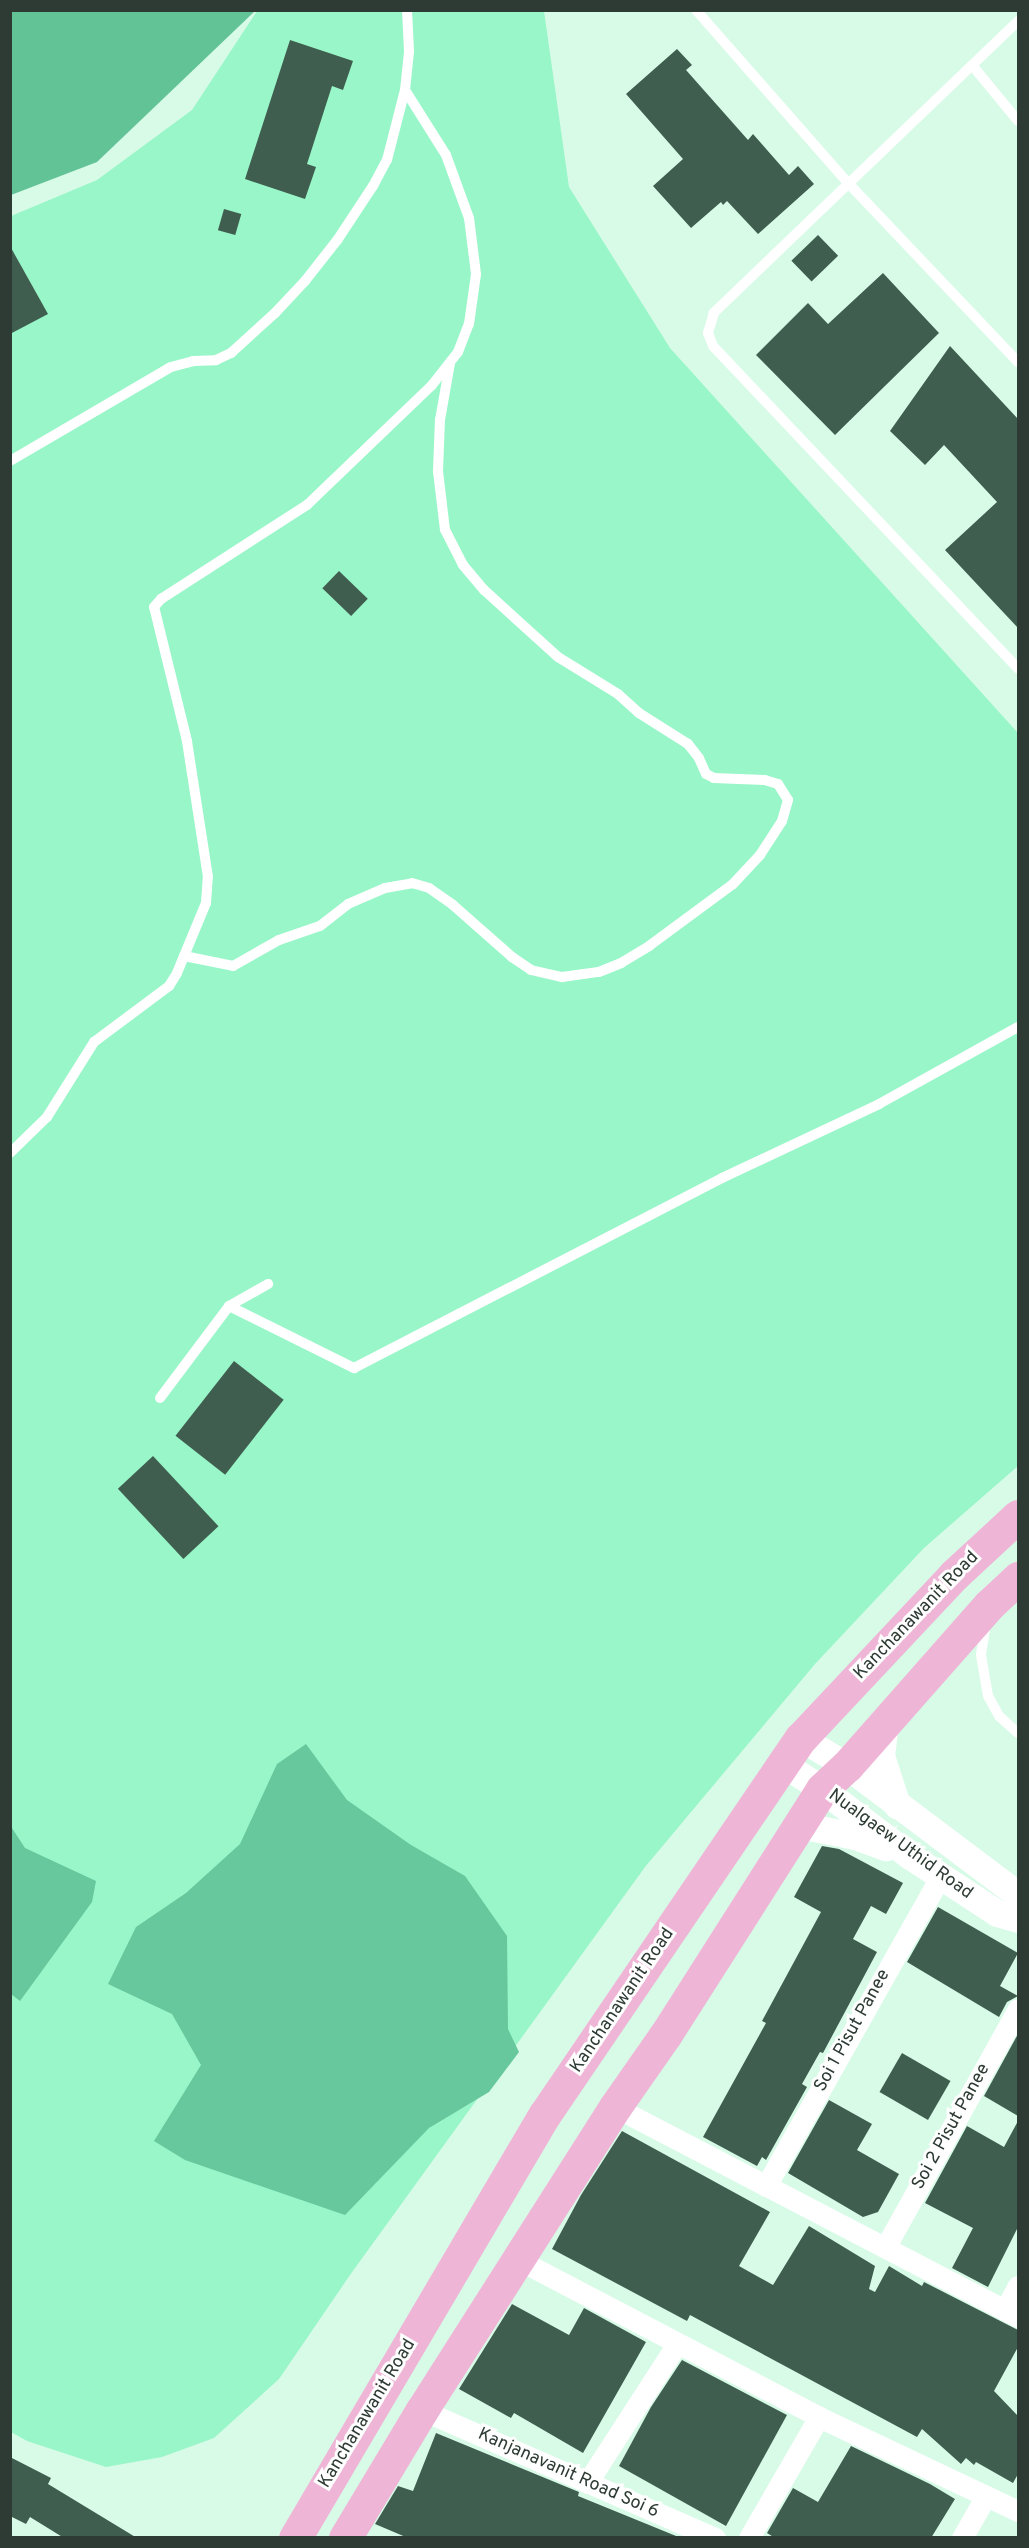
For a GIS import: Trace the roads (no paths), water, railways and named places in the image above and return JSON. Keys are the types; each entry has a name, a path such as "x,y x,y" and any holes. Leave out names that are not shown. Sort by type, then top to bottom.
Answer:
{"main road":[{"name":"Kanchanawanit Road","path":"295,2538 545,2114 793,1751 954,1575 1018,1516"},
{"path":"345,2538 422,2410 615,2107 666,2034 822,1789 847,1766 989,1605 1018,1578"}],"street":[{"path":"885,1723 881,1756 897,1805"},
{"name":"Nualgaew Uthid Road","path":"793,1751 847,1766 1018,1895"},
{"name":"Nualgaew Uthid Road","path":"793,1751 822,1789 910,1856 997,1913 1018,1919"},
{"path":"799,1825 855,1836 910,1856"},
{"name":"Soi 1 Pisut Panee","path":"766,2186 941,1876"},
{"name":"Soi 2 Pisut Panee","path":"886,2246 1018,2008"},
{"path":"615,2107 1012,2313 1018,2286"},
{"path":"519,2260 819,2417 1018,2511"},
{"path":"587,2483 677,2344"},
{"name":"Kanjanavanit Road Soi 6","path":"422,2410 715,2538"},
{"path":"749,2538 819,2417"},
{"path":"962,2538 986,2496"}],"lane":[{"path":"10,461 171,368 193,361 216,360 231,353 275,314 338,239 374,186 390,148 405,90 409,51 407,10"},
{"path":"696,10 850,185 1018,362"},
{"path":"1018,21 850,185 714,313 708,324 708,337 713,345 1018,668"},
{"path":"972,65 1018,121"},
{"path":"10,1153 47,1117 94,1042 169,986 206,903 209,886 187,741 154,607 161,599 307,505 432,385 450,363 465,335 474,302 476,274 473,237 464,199 446,155 405,90"},
{"path":"184,956 233,966 279,940 320,926 348,904 386,888 412,883 429,888 453,904 512,957 531,970 562,977 598,972 621,963 649,946 733,884 760,855 782,821 788,800 778,784 765,780 714,778 706,774 699,758 688,744 639,713 618,694 558,657 484,590 462,565 445,530 438,471 440,420 450,363"},
{"path":"229,1306 354,1368 722,1178 879,1104 1018,1027"},
{"path":"159,1398 229,1306 268,1284"},
{"path":"989,1605 981,1655 988,1696 999,1716 1018,1733"}]}
